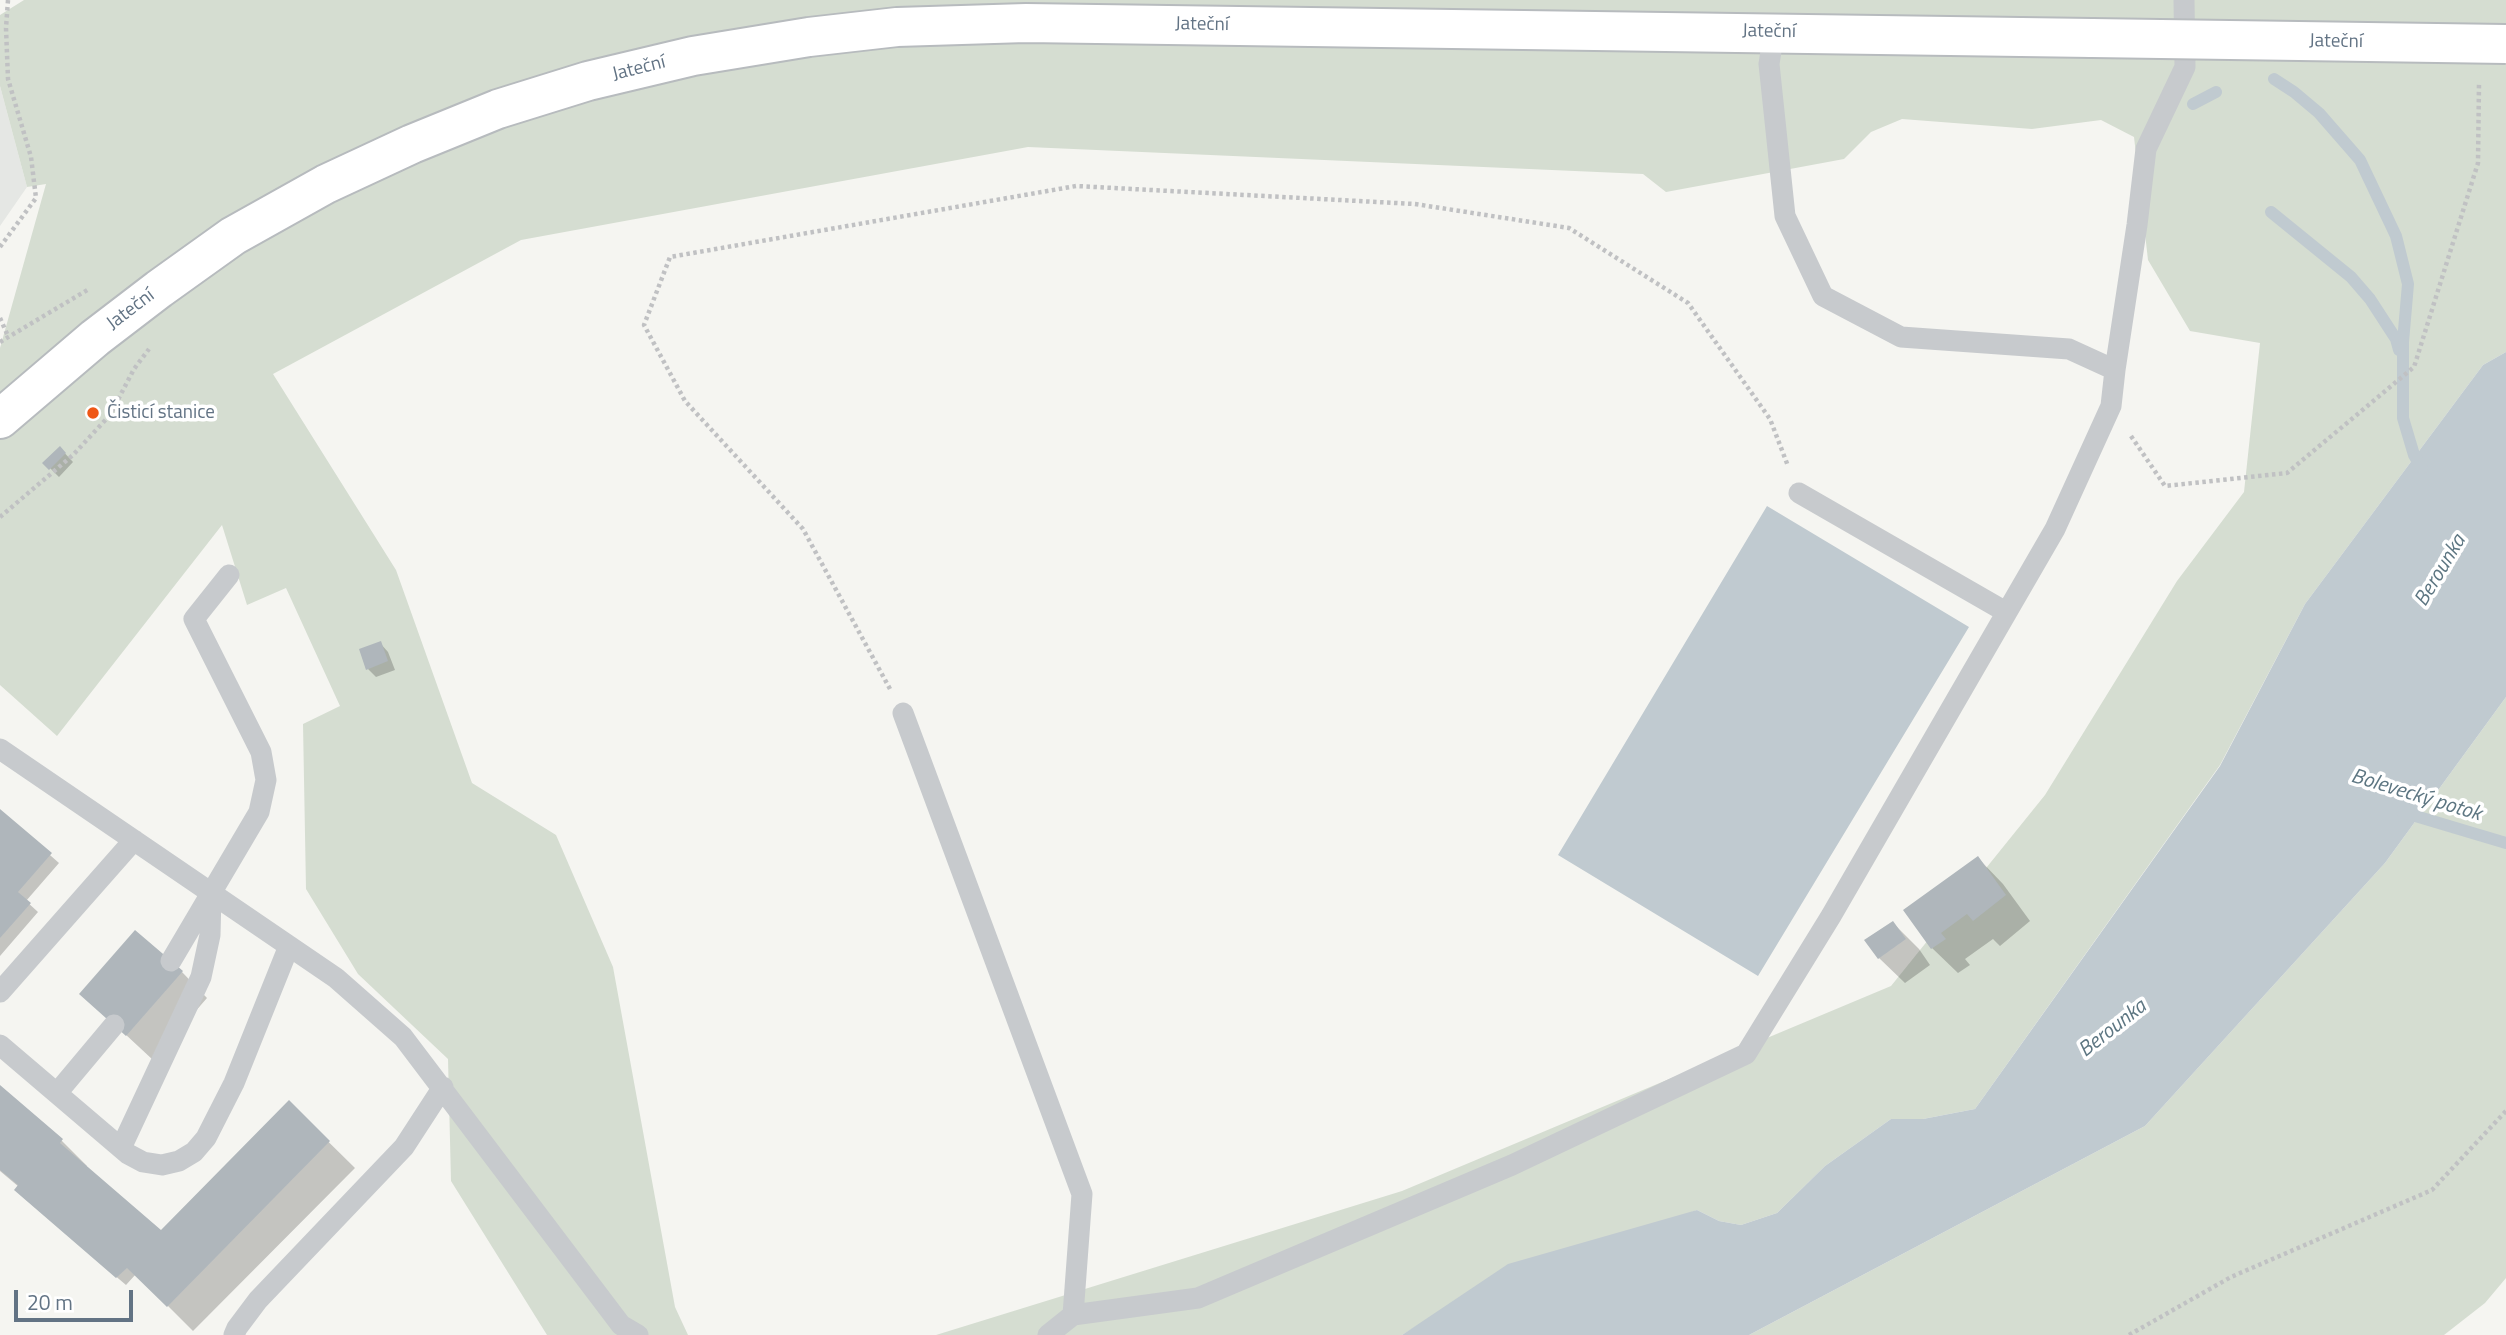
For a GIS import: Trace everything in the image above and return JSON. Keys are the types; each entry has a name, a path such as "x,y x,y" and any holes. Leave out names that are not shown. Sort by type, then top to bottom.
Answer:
{"main road":[{"name":"Jateční","path":"0,419 94,338 170,281 233,236 326,184 412,144 498,109 588,81 693,56 809,37 897,27 1026,23 2506,44"}],"lane":[{"path":"1048,1335 1073,1315 1198,1298 1512,1165 1746,1054 1831,916 2055,528 2111,406 2146,149 2185,67 2184,0"},
{"path":"1774,32 1769,64 1785,216 1823,296 1901,337 2068,349 2115,370"},
{"path":"1799,492 2006,612"},
{"path":"171,961 259,812 266,780 261,752 194,619 229,575"},
{"path":"903,713 1082,1194 1073,1315"},
{"path":"0,749 336,978 403,1037 621,1325 638,1335"},
{"path":"0,992 134,840"},
{"path":"121,1148 201,977 210,935 211,893"},
{"path":"0,1045 121,1148 143,1162 162,1165 179,1161 194,1152 206,1138 234,1083 289,946"},
{"path":"57,1093 114,1025"},
{"path":"234,1335 258,1300 404,1147 443,1087"}],"path":[{"path":"0,247 36,198 31,157 8,79 8,0"},
{"path":"2111,406 2165,486 2287,473 2414,368 2478,163 2479,81"},
{"path":"903,713 803,530 685,401 644,326 670,257 1076,186 1415,204 1569,228 1688,303 1770,419 1799,492"},
{"path":"0,318 8,337"},
{"path":"0,517 73,455 110,415 134,369 154,342"},
{"path":"2129,1335 2231,1277 2432,1190 2506,1111"}],"shaded area":[{"path":"24,0 2506,0 2506,352 2483,365 2305,604 2220,765 1975,1109 1923,1119 1891,1119 1825,1166 1777,1213 1741,1225 1719,1221 1697,1210 1420,1324 1402,1335 936,1335 1402,1191 1891,986 2045,795 2177,581 2244,492 2260,343 2190,331 2148,260 2134,137 2101,120 2032,129 1902,119 1871,132 1844,159 1666,192 1643,174 1028,147 521,240 273,374 396,570 472,783 556,835 613,967 675,1307 688,1335 547,1335 451,1181 448,1059 358,974 306,889 303,724 340,706 286,588 247,605 222,525 57,736 0,685 0,348 46,184 27,187 0,86 0,15"},
{"path":"0,86 27,187 0,226"},
{"path":"2506,697 2506,1278 2485,1303 2444,1335 1749,1335 2145,1126 2385,863"}],"water":[{"name":"Berounka","path":"2506,352 2506,697 2385,863 2145,1126 1749,1335 1402,1335 1508,1264 1697,1210 1719,1221 1741,1225 1777,1213 1825,1166 1891,1119 1923,1119 1975,1109 2220,766 2305,604 2483,365"},
{"path":"1767,506 1969,627 1758,976 1558,855"}],"building":[{"path":"60,446 66,453 49,470 42,463"},
{"path":"381,641 388,661 366,670 359,649"},
{"path":"0,809 52,853 18,892 31,903 0,938"},
{"path":"1978,856 2006,895 1973,921 1967,914 1941,933 1946,939 1931,949 1903,910"},
{"path":"1893,921 1906,939 1878,959 1864,940"},
{"path":"135,930 183,971 126,1036 79,994"},
{"path":"0,1085 63,1139 60,1143 161,1230 289,1100 330,1141 167,1307 127,1268 116,1278 14,1190 18,1185 0,1170"}],"waterway":[{"path":"2274,79 2319,113 2360,160 2396,236 2408,284 2403,342 2403,418 2414,455 2422,468"},
{"path":"2193,104 2216,92"},
{"path":"2271,212 2351,277 2370,299 2396,339 2399,350"},
{"name":"Bolevecký potok","path":"2402,812 2506,843"}],"place":[{"name":"Čisticí stanice","path":"93,413"}]}
